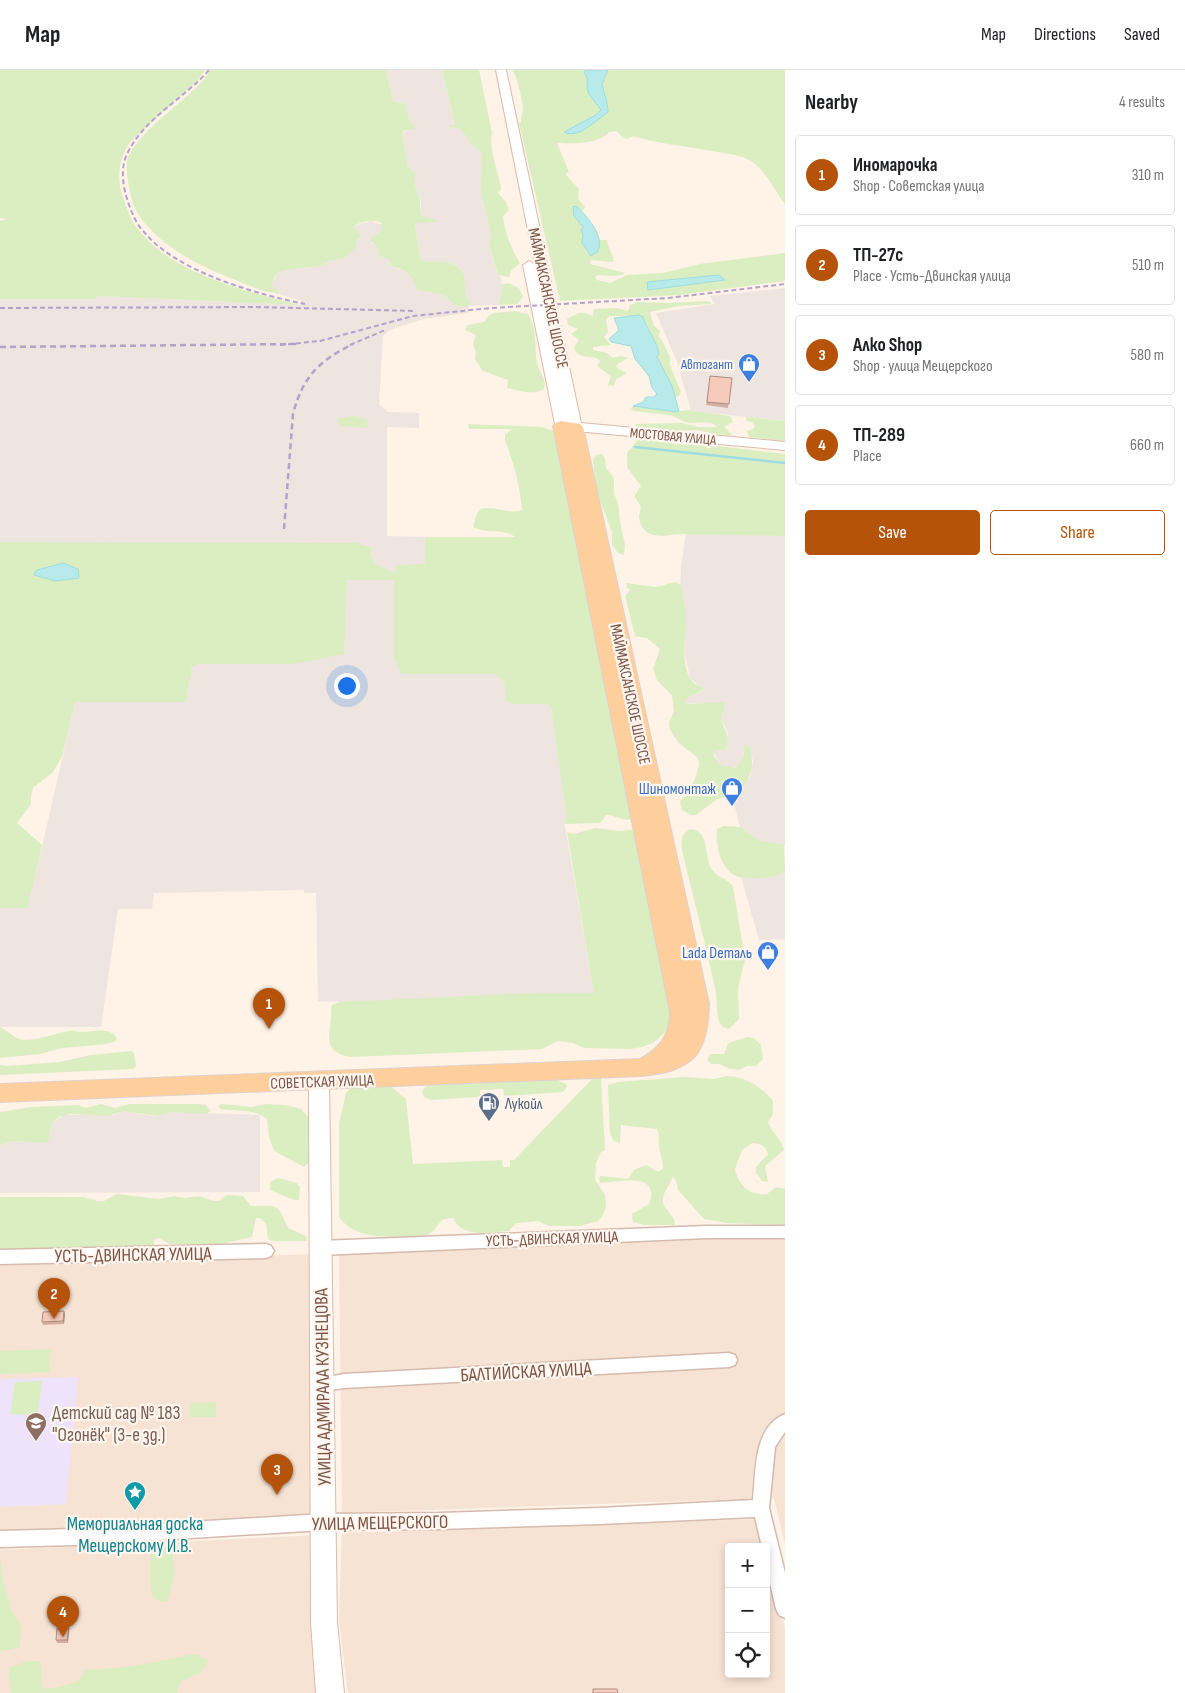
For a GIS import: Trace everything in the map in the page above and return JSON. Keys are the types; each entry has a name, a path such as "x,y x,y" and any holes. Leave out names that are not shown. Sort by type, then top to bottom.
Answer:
{"main road":[{"name":"МАЙМАКСАНСКОЕ ШОССЕ","path":"491,70 568,426 698,1004 698,1028 685,1056 675,1062 644,1067"},
{"name":"МАЙМАКСАНСКОЕ ШОССЕ","path":"501,70 568,426"},
{"name":"МОСТОВАЯ УЛИЦА","path":"568,426 785,446"},
{"name":"СОВЕТСКАЯ УЛИЦА","path":"0,1093 644,1067"},
{"name":"УЛИЦА АДМИРАЛА КУЗНЕЦОВА","path":"319,1081 324,1622 330,1693"}],"street":[{"name":"УСТЬ-ДВИНСКАЯ УЛИЦА","path":"320,1248 706,1232 785,1232"},
{"name":"УСТЬ-ДВИНСКАЯ УЛИЦА","path":"0,1257 266,1251"},
{"name":"БАЛТИЙСКАЯ УЛИЦА","path":"323,1384 344,1381 729,1360"},
{"path":"785,1422 777,1428 767,1445 761,1508 785,1610"},
{"name":"УЛИЦА МЕЩЕРСКОГО","path":"0,1539 324,1522 439,1521 696,1513 761,1508"}],"shaded area":[{"path":"386,70 442,70 455,126 448,126 461,129 471,144 482,153 481,193 491,236 489,245 497,273 501,277 503,292 499,299 499,305 468,306 469,313 423,319 390,330 383,336 379,404 388,412 419,413 419,428 387,427 387,536 425,537 426,560 401,674 493,674 504,680 513,704 548,704 551,707 568,819 564,820 594,993 340,1002 318,1001 316,893 304,893 304,890 154,893 152,909 118,909 101,1027 0,1027 0,908 28,908 75,702 186,702 192,668 197,664 295,664 318,658 0,583 0,299 96,299 98,296 300,305 302,301 274,293 278,293 278,291 271,286 271,283 277,273 292,269 321,266 329,261 345,258 359,238 354,226 371,221 382,225 382,230 374,235 371,242 377,247 378,253 389,260 390,266 409,273 416,280 417,290 445,295 453,304 470,305 466,295 464,274 457,266 447,262 421,261 415,222 435,222 421,216 421,202 414,181 414,172 408,167 402,133 415,127 410,122 405,104 393,101"},
{"path":"785,288 785,421 691,411 677,362 656,313 715,304 710,296"},
{"path":"686,534 785,536 785,846 761,841 740,827 731,791 734,786 746,782 750,777 753,761 750,747 744,747 744,753 736,768 720,764 714,753 715,751 727,748 728,733 722,720 724,711 716,702 701,704 685,703 687,698 702,691 690,678 685,654 684,630 686,617 684,604 680,602 681,566"},
{"path":"785,872 785,939 759,940 741,877 767,878"},
{"path":"123,1111 154,1116 173,1112 260,1115 260,1192 0,1193 0,1145 12,1141 45,1143 50,1136 52,1123 64,1115 114,1115"},
{"path":"781,1237 785,1241 785,1544 774,1498 342,1513 339,1250"},
{"path":"317,1254 321,1515 91,1529 0,1531 0,1264"},
{"name":"Детский сад № 183 \"Огонёк\" (3-е зд.)","path":"78,1377 66,1504 0,1507 0,1379"},
{"path":"759,1519 765,1543 725,1543 725,1678 770,1678 770,1566 785,1629 785,1693 348,1693 339,1620 342,1533"},
{"path":"319,1535 326,1693 0,1693 0,1550"}],"green space":[{"path":"0,70 205,70 198,80 130,142 126,149 121,163 119,178 121,193 129,214 147,240 165,255 186,267 232,286 300,305 98,296 96,299 0,299 0,221 7,219 0,218"},
{"path":"211,70 386,70 393,101 405,104 410,122 415,126 413,129 403,131 402,133 408,167 416,174 414,181 420,200 421,216 436,222 415,223 421,261 447,262 457,266 464,274 466,295 471,305 459,306 453,304 445,295 417,290 408,273 390,266 389,260 379,255 377,247 370,240 371,237 382,230 381,223 374,221 367,221 354,226 360,236 356,247 345,258 329,261 321,266 292,269 277,273 271,285 279,291 278,293 258,289 196,263 158,237 147,226 134,207 130,194 127,161 137,143 147,131 192,92"},
{"path":"442,70 479,70 492,133 491,146 500,182 501,189 498,193 506,202 509,210 503,216 505,228 511,247 520,263 511,271 509,277 498,275 489,245 491,235 481,193 482,153 471,144 461,129 446,126 455,125"},
{"path":"495,70 498,70 540,273 536,274"},
{"path":"512,70 586,70 584,72 587,78 586,83 601,110 596,115 565,132 584,130 608,112 602,84 608,70 785,70 785,204 762,170 751,161 739,156 633,136 627,139 622,137 617,131 609,132 605,136 592,141 557,143 569,172 566,175 579,189 578,199 585,207 582,212 573,208 574,216 583,227 582,243 588,253 600,243 599,240 607,240 614,261 591,260 590,264 625,273 615,276 598,275 595,277 597,280 610,283 627,275 663,273 700,264 785,253 785,281 679,295 560,301 519,123 521,122 523,106 518,83"},
{"path":"508,283 519,288 523,297 517,304 499,305 502,285"},
{"path":"638,302 711,302 711,304 679,306 650,312 654,326 660,331 658,336 670,356 670,365 681,392 679,396 674,397 672,386 657,357 659,354 656,346 641,316 610,316 606,320 608,332 604,337 611,345 593,347 593,350 607,353 612,358 621,356 628,358 616,365 617,368 627,373 616,379 614,386 608,385 611,376 597,366 600,361 598,359 580,355 575,351 574,347 579,340 571,334 578,329 568,325 567,319 579,313 593,316 594,309 617,308 628,311 630,305"},
{"path":"514,311 528,314 533,326 537,363 545,385 544,389 540,391 526,392 507,388 508,380 483,371 475,359 476,352 473,344 476,335 465,330 467,325 484,322 488,316 494,313"},
{"path":"633,406 675,412 688,410 730,416 733,422 724,427 733,435 722,436 697,430 670,431 637,428 635,424 682,423 699,427 717,427 708,423 691,423 669,415 634,411 631,409"},
{"path":"353,416 365,419 369,423 368,428 342,426 337,423 338,419"},
{"path":"746,417 785,421 785,441 749,437 747,431 755,426 752,422 746,421"},
{"path":"468,424 542,427 553,431 581,556 632,819 626,820 606,815 600,823 565,824 564,819 567,819 551,707 548,704 513,704 507,702 504,680 493,674 401,674 394,657 394,580 347,580 344,654 295,664 197,664 192,668 186,702 75,702 62,757 53,772 33,788 31,804 17,823 42,845 28,908 0,908 0,542 357,543 371,547 371,556 375,564 395,574 397,565 425,564 425,537 515,537 505,532 484,531 473,527 477,513 481,509 522,510 516,475 505,440 505,435 512,429 469,429"},
{"path":"644,439 785,454 785,536 676,534 657,536 647,532 640,524 641,506 635,497 641,486 627,467 627,453 638,440"},
{"path":"602,454 605,459 606,468 614,478 614,494 618,503 625,545 624,555 618,553 612,545 612,532 596,490 593,459 596,455"},
{"path":"675,582 681,585 685,608 684,650 688,675 692,681 705,689 687,698 685,703 724,703 725,708 722,719 728,742 725,750 715,751 714,756 720,764 736,768 744,754 744,744 750,747 752,757 751,771 744,785 734,786 731,791 733,795 717,799 696,815 691,815 682,810 680,802 695,779 699,765 698,758 679,743 670,730 669,723 674,711 672,695 657,680 653,669 660,649 647,638 635,636 625,596 630,590 627,588 626,583 655,587"},
{"path":"724,826 740,827 761,841 784,845 785,872 774,877 762,878 741,877 733,874 724,864 718,850 717,829"},
{"path":"595,828 620,831 636,829 671,1010 668,1030 653,1043 630,1049 585,1048 573,1043 558,1041 542,1049 350,1057 334,1050 329,1040 331,1009 332,1005 340,1002 512,994 594,993 567,832 574,834"},
{"path":"691,829 697,831 704,839 709,863 713,871 733,886 745,960 738,988 739,1019 729,1029 724,1028 719,1020 716,993 682,850 683,835"},
{"path":"0,1027 23,1040 62,1032 100,1030 109,1032 117,1038 116,1041 107,1044 62,1048 40,1054 0,1058"},
{"path":"747,1037 754,1038 761,1045 763,1059 756,1066 747,1066 739,1070 730,1069 719,1064 711,1064 707,1060 710,1054 724,1054 728,1043"},
{"path":"132,1051 136,1066 133,1069 0,1075 0,1065 60,1062 91,1055"},
{"path":"733,1076 752,1083 764,1091 773,1101 773,1114 768,1122 782,1143 784,1150 765,1166 768,1182 762,1181 756,1173 756,1167 768,1154 766,1149 760,1144 752,1143 742,1150 735,1169 742,1185 756,1193 767,1194 776,1187 785,1189 785,1225 727,1223 704,1219 678,1190 673,1176 665,1193 663,1203 674,1219 675,1225 644,1225 633,1222 632,1214 649,1204 651,1194 649,1187 644,1183 636,1181 600,1183 599,1178 601,1176 628,1179 634,1170 646,1165 658,1172 663,1169 658,1133 657,1129 621,1125 620,1143 614,1141 610,1134 608,1085 618,1082 685,1077 714,1079"},
{"path":"593,1078 601,1078 605,1150 601,1152 596,1163 595,1180 605,1195 606,1207 598,1221 580,1226 549,1226 538,1221 516,1223 509,1231 478,1233 463,1229 457,1225 453,1218 447,1218 440,1222 434,1231 426,1235 388,1237 361,1233 345,1224 339,1217 339,1124 346,1093 353,1086 390,1086 406,1099 413,1164 502,1160 503,1167 510,1167 510,1160 514,1160"},
{"path":"556,1080 566,1084 567,1087 563,1092 506,1096 503,1089 480,1090 478,1097 431,1100 424,1097 422,1091 431,1085"},
{"path":"101,1104 115,1108 129,1104 200,1104 206,1105 211,1111 205,1114 173,1112 159,1116 123,1111 108,1116 69,1114 59,1117 52,1123 49,1140 45,1143 12,1141 0,1145 0,1112 32,1107 78,1105 86,1108"},
{"path":"222,1104 252,1107 266,1104 286,1105 301,1109 310,1119 311,1146 308,1163 304,1167 274,1151 269,1137 267,1119 257,1113 221,1109 218,1106"},
{"path":"278,1178 297,1183 300,1187 299,1200 294,1200 270,1190 270,1182"},
{"path":"117,1194 159,1199 175,1196 184,1198 200,1196 214,1201 219,1201 226,1195 243,1196 251,1206 276,1207 288,1228 306,1236 307,1241 272,1241 268,1239 266,1224 260,1218 256,1218 252,1237 221,1244 170,1244 159,1238 154,1240 154,1245 0,1250 0,1197 84,1197 104,1201"},
{"path":"51,1349 49,1372 0,1374 0,1351"},
{"path":"42,1381 38,1414 10,1415 15,1382"},
{"path":"216,1402 216,1417 189,1417 191,1403"},
{"path":"170,1547 174,1560 173,1582 167,1602 153,1599 150,1581 150,1550"},
{"path":"0,1557 4,1584 12,1611 21,1626 20,1647 0,1652"},
{"path":"195,1654 209,1661 201,1673 181,1681 177,1693 11,1693 9,1668 27,1661 40,1661 43,1689 55,1688 79,1681 85,1669 127,1667"}],"water":[{"path":"586,70 608,70 602,84 608,112 581,131 569,134 564,132 596,115 601,110 587,89 587,78 584,72"},
{"path":"576,206 590,221 599,239 598,251 591,256 582,243 583,235 581,230 583,227 574,216 573,207"},
{"path":"719,275 725,280 648,290 647,282"},
{"path":"639,315 643,317 656,345 659,354 657,357 672,386 679,411 677,412 633,406 643,402 646,397 654,397 657,394 652,388 649,376 635,359 631,346 611,342 609,339 619,330 614,318"},
{"path":"63,563 78,569 79,578 55,581 34,575 37,570"}],"building":[{"path":"710,376 732,378 729,404 707,402"},
{"path":"64,1311 63,1321 42,1322 43,1312"},
{"path":"57,1628 69,1628 67,1640 56,1640"},
{"path":"593,1689 617,1689 618,1693 593,1693"}],"waterway":[{"path":"635,447 785,463"}],"railway":[{"path":"209,70 154,119 134,141 125,160 123,178 131,210 141,229 158,246 176,259 218,279 264,294 305,304"},
{"path":"289,344 320,341 413,316 491,308 668,298 785,284"},
{"path":"0,308 254,307 416,311"},
{"path":"350,345 385,330"},
{"path":"0,347 289,344"},
{"path":"280,345 289,344"},
{"path":"289,344 297,344"},
{"path":"284,529 293,414 297,401 307,380 314,371 341,350 353,344"}],"place":[{"name":"Автогант","path":"749,383"},
{"name":"Шиномонтаж","path":"732,807"},
{"name":"Lada Dеталь","path":"768,971"},
{"name":"Иномарочка","path":"269,1029"},
{"name":"Лукойл","path":"489,1122"},
{"name":"ТП-27c","path":"54,1319"},
{"name":"Детский сад № 183 \"Огонёк\" (3-е зд.)","path":"36,1442"},
{"name":"Алко Shop","path":"277,1495"},
{"name":"Мемориальная доска Мещерскому И.В.","path":"135,1511"},
{"name":"ТП-289","path":"63,1637"}]}
